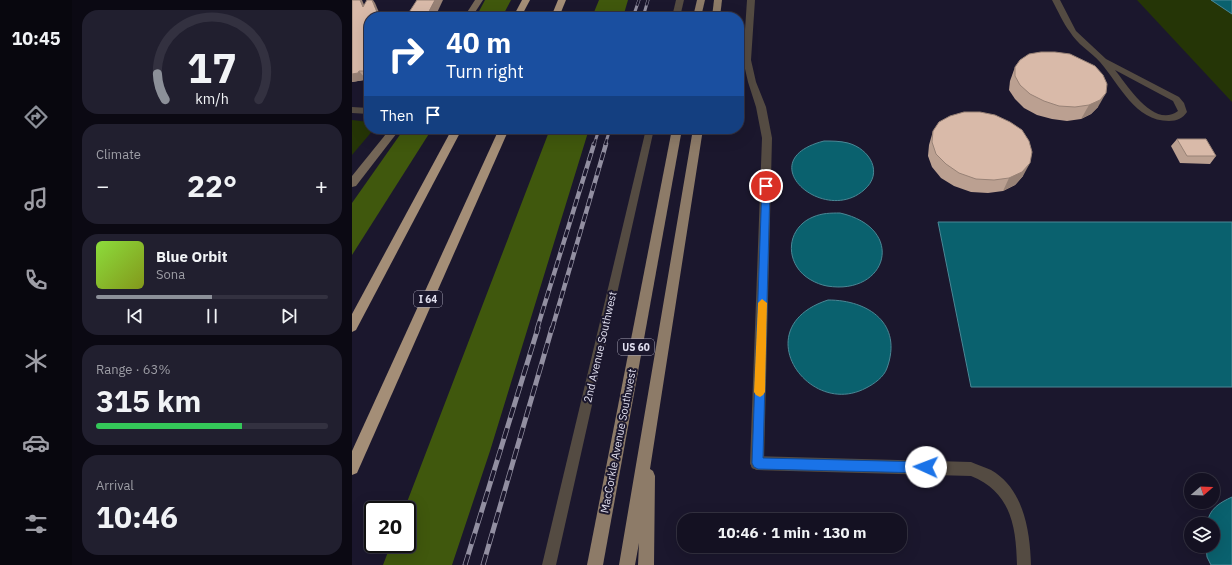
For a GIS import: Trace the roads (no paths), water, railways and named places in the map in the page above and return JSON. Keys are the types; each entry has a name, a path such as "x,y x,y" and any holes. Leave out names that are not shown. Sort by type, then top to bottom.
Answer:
{"highway":[{"path":"520,12 526,0"},
{"path":"557,12 562,0"},
{"path":"352,326 454,134"},
{"name":"I 64","path":"352,468 502,134"}],"main road":[{"path":"471,12 479,0"},
{"path":"699,12 701,0"},
{"path":"717,12 718,0"},
{"path":"352,183 391,134"},
{"name":"MacCorkle Avenue Southwest","path":"595,565 676,134"},
{"name":"US 60","path":"627,565 697,134"},
{"path":"646,565 649,429"}],"street":[{"path":"751,0 747,60 752,82 761,107 767,138 758,463"},
{"path":"352,110 364,111"}],"lane":[{"path":"677,12 680,0"},
{"path":"1056,0 1073,32 1103,61 1145,112 1168,119 1180,116 1183,112 1180,103 1176,99 1103,61"},
{"name":"2nd Avenue Southwest","path":"549,565 649,134"},
{"path":"758,463 971,469 981,472 999,483 1012,501 1021,533 1024,565"}],"railway":[{"path":"635,12 639,0"},
{"path":"644,12 648,0"},
{"path":"594,145 597,134"},
{"path":"605,145 608,134"},
{"path":"537,329 594,144"},
{"path":"552,329 606,144"},
{"path":"465,565 538,328"},
{"path":"483,565 552,328"}]}
